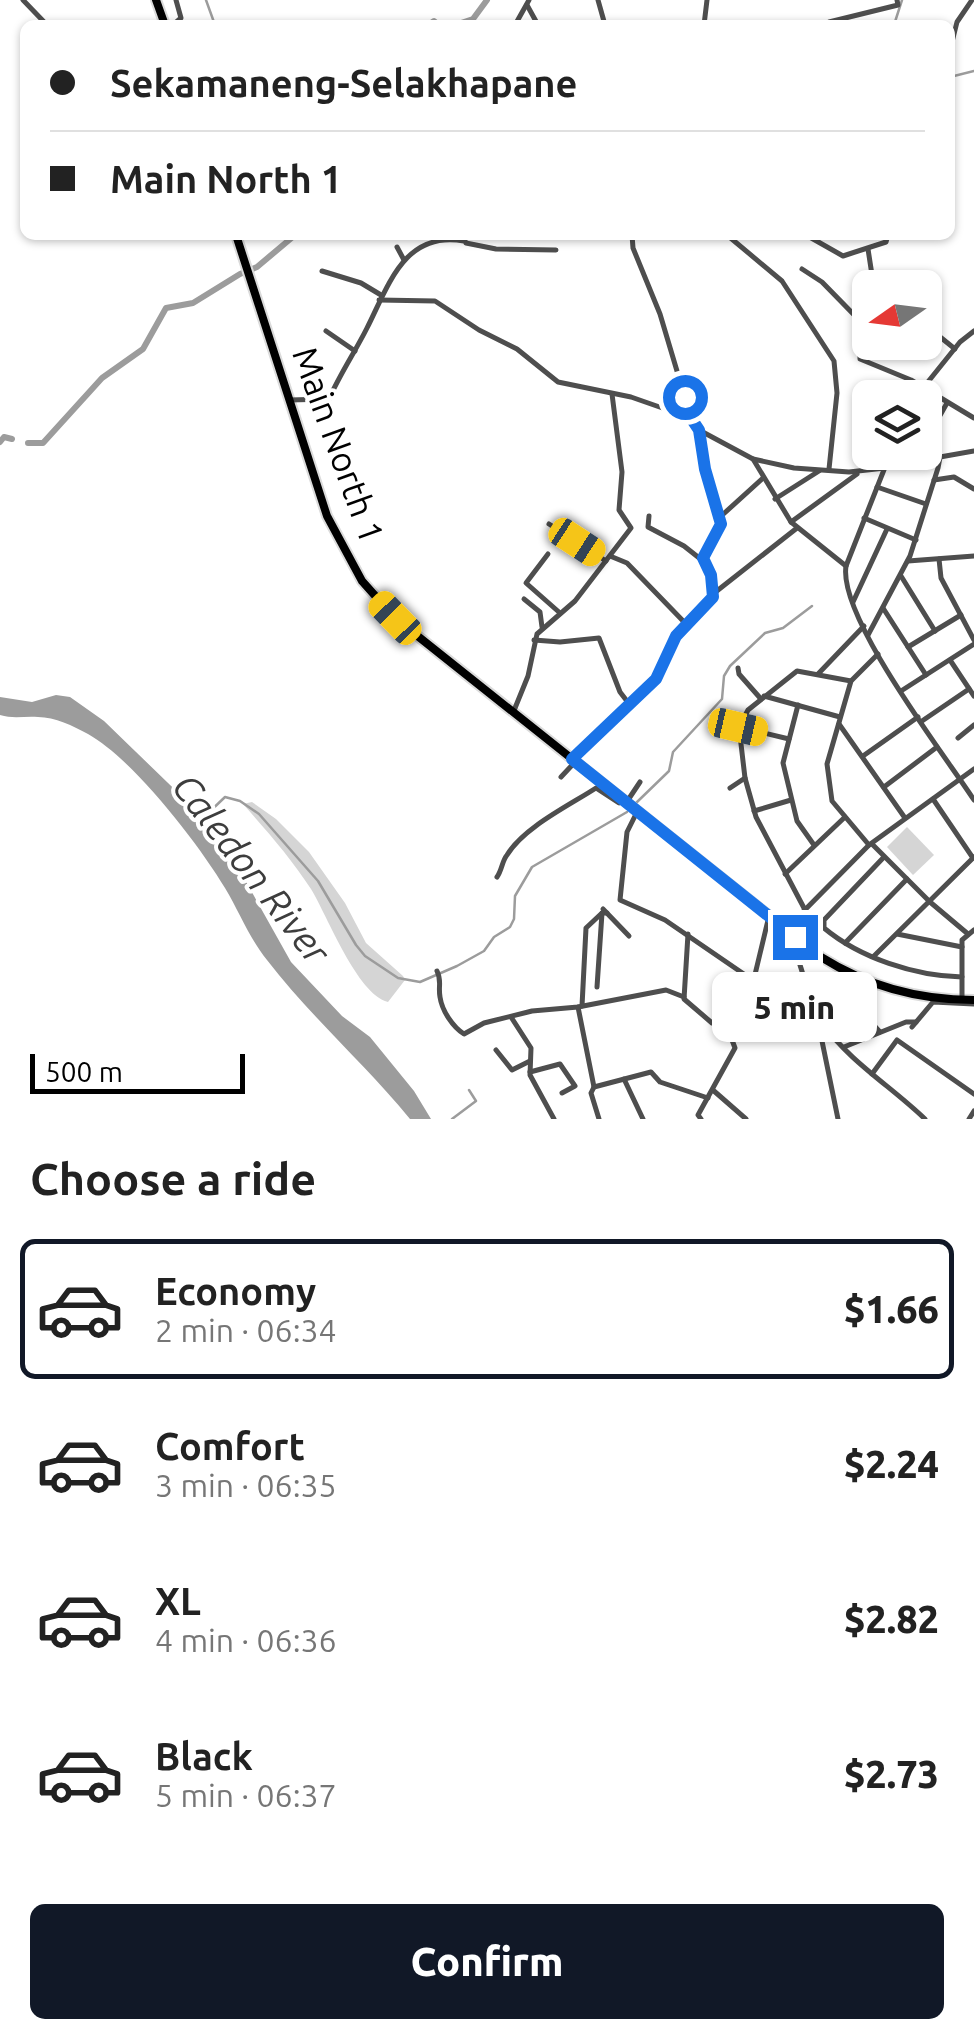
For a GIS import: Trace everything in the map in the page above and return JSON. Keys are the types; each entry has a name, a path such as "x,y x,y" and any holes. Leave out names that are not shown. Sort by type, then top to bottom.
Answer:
{"main road":[{"name":"Main North 1","path":"238,240 327,516 348,558 376,598 790,936 828,961 877,984 916,995 974,1002"}],"street":[{"path":"23,0 42,20"},
{"path":"837,20 898,5 897,0"},
{"path":"955,31 972,0"},
{"path":"289,400 329,399 380,298 404,260 441,240"},
{"path":"469,240 480,247 556,250"},
{"path":"632,240 660,314 691,418 699,430 719,518 720,528 703,561"},
{"path":"733,240 782,282 834,361 836,393 829,468"},
{"path":"817,240 843,256 887,240"},
{"path":"397,247 404,260"},
{"path":"868,250 871,270"},
{"path":"802,269 822,282 852,313"},
{"path":"322,270 361,283 380,298 435,301 517,349 558,382 631,397 691,418"},
{"path":"326,332 355,352"},
{"path":"929,380 955,348 973,334"},
{"path":"942,338 955,348"},
{"path":"862,360 905,380"},
{"path":"513,713 528,676 534,640 542,628 575,600 631,528 622,520 619,510 622,472 612,394"},
{"path":"942,400 974,418"},
{"path":"942,413 947,403"},
{"path":"699,430 753,459 820,469 871,470"},
{"path":"942,457 974,450"},
{"path":"753,459 794,525 846,566"},
{"path":"719,518 762,475 769,462"},
{"path":"775,499 820,469"},
{"path":"884,470 845,574 878,654 974,800"},
{"path":"868,634 902,576 938,470"},
{"path":"561,777 573,760 656,679 676,636 713,594 857,472"},
{"path":"937,479 959,479 974,489"},
{"path":"877,487 926,504"},
{"path":"649,516 648,527 703,561 711,575 713,594"},
{"path":"864,518 916,540"},
{"path":"549,524 608,559 628,563 687,626"},
{"path":"854,602 887,529"},
{"path":"548,554 526,583 560,613"},
{"path":"908,561 974,556"},
{"path":"900,691 974,642 941,578 939,560"},
{"path":"902,576 935,631"},
{"path":"524,599 540,612 542,628"},
{"path":"883,608 926,674"},
{"path":"908,647 961,615"},
{"path":"818,674 864,626"},
{"path":"534,640 599,638 620,692 630,706"},
{"path":"878,654 851,682 827,764 832,801 930,902 971,932 963,938 962,1000"},
{"path":"950,660 974,696"},
{"path":"738,668 739,674 763,697 840,720 905,818"},
{"path":"804,908 754,811 744,778 738,727 743,716 792,674 802,671 851,682"},
{"path":"862,757 969,689"},
{"path":"798,705 783,763 797,822 814,845"},
{"path":"958,738 974,725"},
{"path":"738,727 789,739"},
{"path":"884,787 938,747"},
{"path":"925,1119 827,1030 814,1010 790,936 804,908 870,844 974,769"},
{"path":"730,788 744,778"},
{"path":"497,876 507,854 551,816 596,788 619,803 624,802 640,782"},
{"path":"874,956 973,859 933,798"},
{"path":"754,811 792,800"},
{"path":"594,1088 580,1007 586,928 620,900 627,832 637,812"},
{"path":"786,874 845,817"},
{"path":"884,857 824,920 824,928 874,956 926,973 962,977"},
{"path":"845,943 907,879"},
{"path":"620,900 688,934 768,994"},
{"path":"606,913 629,936"},
{"path":"597,987 606,913"},
{"path":"702,1119 698,1115 736,1048 729,1024 753,984 769,916"},
{"path":"684,998 688,934"},
{"path":"897,934 962,947"},
{"path":"962,962 974,960"},
{"path":"438,972 440,998 453,1026 464,1034 484,1023 532,1011 580,1007 666,990 684,998 711,1022 729,1024"},
{"path":"814,1010 862,985"},
{"path":"846,996 880,1032"},
{"path":"844,1047 912,1020 914,1024 934,1002 974,1002"},
{"path":"511,1017 531,1048 530,1072 554,1119"},
{"path":"827,1030 822,1033 822,1041 838,1119"},
{"path":"872,1074 897,1040 974,1094"},
{"path":"496,1050 512,1070 530,1061"},
{"path":"530,1072 560,1064 575,1086 562,1094"},
{"path":"599,1119 590,1093 594,1088 651,1072 660,1082 708,1098"},
{"path":"624,1079 643,1119"},
{"path":"713,1091 746,1119"},
{"path":"968,1119 974,1111"}],"shaded area":[{"path":"56,695 70,697 104,721 199,813 235,862 291,962 342,1016 370,1037 414,1091 431,1119 410,1119 284,981 255,943 199,848 125,762 88,734 64,722 0,715 0,697 32,702"},
{"path":"252,802 276,819 309,852 345,903 366,943 403,976 405,980 388,1002 376,996 354,970 311,889 243,804"},
{"path":"907,827 934,855 913,875 887,847"}],"waterway":[{"path":"206,0 213,20"},
{"path":"470,20 487,0"},
{"path":"896,20 902,0"},
{"path":"955,76 974,71"},
{"path":"28,443 43,443 102,378 143,349 166,308 193,303 257,267 289,240"},
{"path":"0,442 4,437 12,439"},
{"path":"636,803 669,771 673,752 722,699 724,676 730,666 765,633 783,628 812,606"},
{"name":"Caledon River","path":"202,819 225,797 240,801 259,814 318,881 365,956 398,978 420,982 484,951 494,937 510,927 515,896 532,867 627,812"},
{"path":"452,1119 476,1101 469,1090"}],"route":[{"path":"685,397 699,430 705,469 721,524 703,558 711,575 713,597 676,636 656,679 572,759 795,937"}]}
